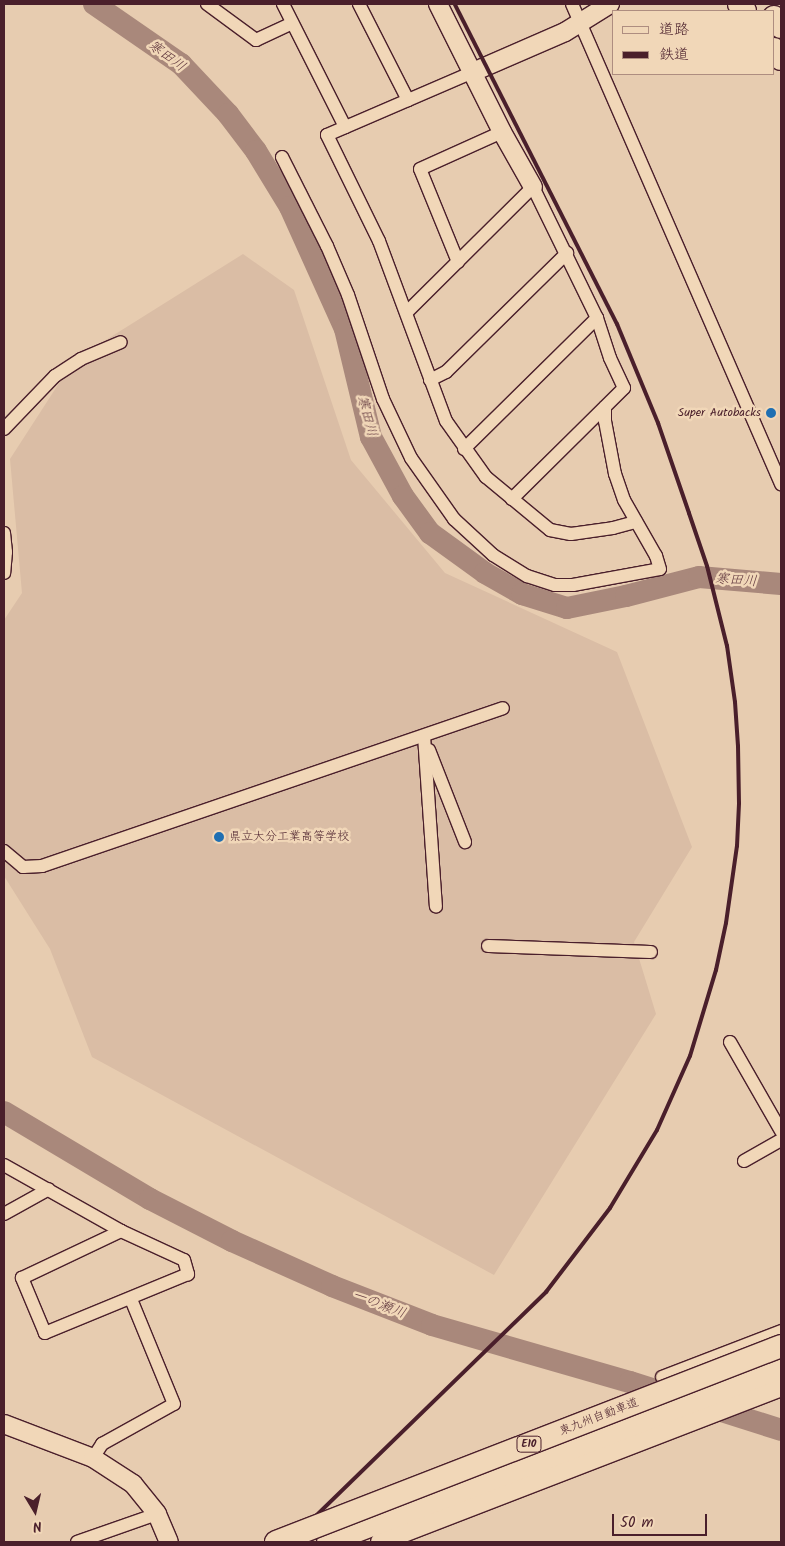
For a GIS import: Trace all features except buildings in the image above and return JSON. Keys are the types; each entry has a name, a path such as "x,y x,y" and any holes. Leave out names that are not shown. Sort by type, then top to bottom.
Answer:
{"highway":[{"name":"東九州自動車道","path":"276,1542 781,1346"},
{"name":"東九州自動車道","path":"328,1542 781,1367"}],"street":[{"path":"208,4 256,40 292,22"},
{"path":"283,4 345,127"},
{"path":"359,4 408,100"},
{"path":"438,4 502,132 533,187 566,253 597,318 610,358 624,388 512,499"},
{"path":"572,4 781,484"},
{"path":"610,4 565,32 326,135 379,241 446,421 464,449 486,477 550,530 572,534 613,528 636,522"},
{"path":"458,262 420,169 502,132"},
{"path":"282,157 327,246 348,295 376,380 392,420 411,458 454,519 493,555 527,576 556,585 598,582 660,569 656,556 636,522 615,474 605,421 605,407"},
{"path":"407,312 533,187"},
{"path":"430,380 446,372 566,253"},
{"path":"464,449 597,318"},
{"path":"4,429 55,376 81,360 121,342"},
{"path":"4,533 6,552 4,573"},
{"path":"4,851 23,867 42,866 503,708"},
{"path":"424,736 464,842"},
{"path":"424,736 436,907"},
{"path":"488,946 652,952"},
{"path":"730,1042 781,1131"},
{"path":"744,1161 781,1140"},
{"path":"4,1165 121,1231 184,1260 188,1274 45,1333 22,1278 121,1231"},
{"path":"4,1214 49,1189"},
{"path":"93,1458 102,1444 174,1404 131,1299"},
{"path":"662,1377 781,1331"},
{"path":"380,1542 781,1388"},
{"path":"4,1424 93,1458 133,1484 157,1514 169,1542"},
{"path":"77,1542 157,1514"}],"shaded area":[{"path":"243,254 294,290 351,460 445,573 617,652 692,847 634,942 656,1014 494,1275 92,1057 50,949 4,876 4,620 22,593 10,459 74,360"}],"waterway":[{"name":"寒田川","path":"94,4 181,64 228,114 256,151 290,207 345,329 371,437 403,496 430,533 485,573 522,594 567,608 626,596 699,577 781,584"},
{"name":"一の瀬川","path":"4,1112 150,1199 232,1241 332,1286 432,1325 630,1382 781,1430"}],"railway":[{"path":"289,1542 546,1292 610,1208 657,1130 690,1056 716,970 726,923 737,846 739,803 735,702 727,646 707,566 658,423 617,324 455,4"}],"place":[{"name":"Super Autobacks","path":"771,413"},
{"name":"県立大分工業高等学校","path":"219,837"}]}
